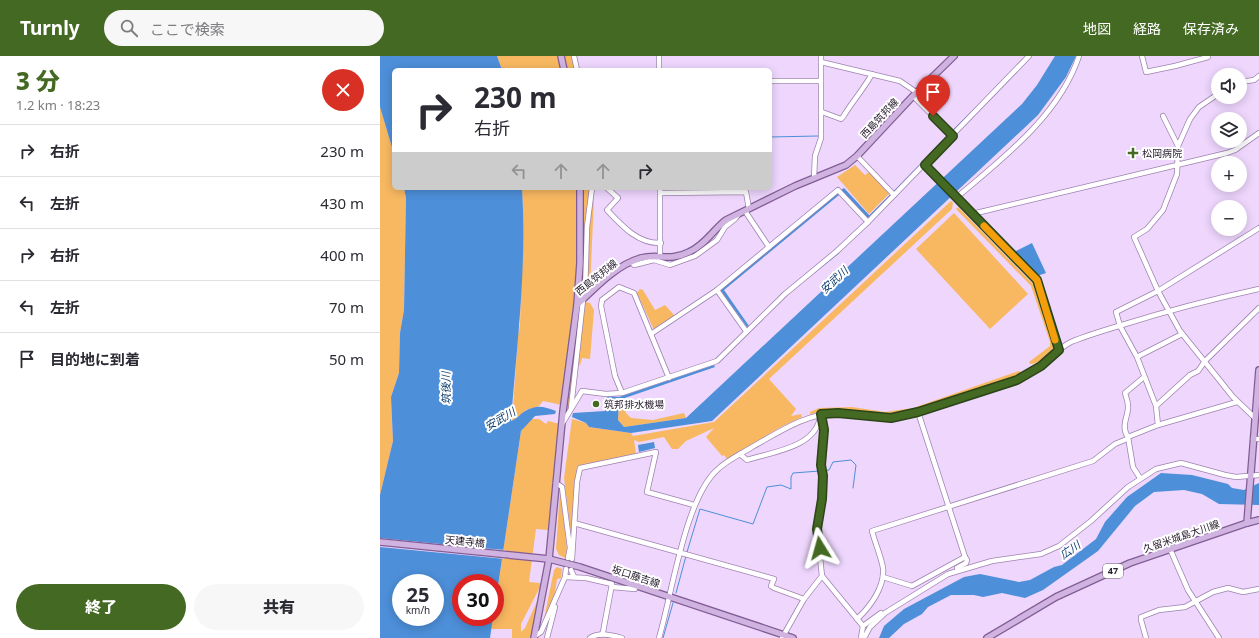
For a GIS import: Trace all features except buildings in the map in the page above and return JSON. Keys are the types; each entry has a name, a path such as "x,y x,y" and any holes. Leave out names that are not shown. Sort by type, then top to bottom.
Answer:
{"main road":[{"path":"561,56 564,68"},
{"name":"西島筑邦線","path":"549,559 562,424 576,305 606,278 631,262 641,258 674,258 691,252 704,243 719,225 814,178 840,168 857,156 914,94 954,56"},
{"path":"576,305 581,236 580,190"},
{"path":"1247,522 1246,516 1249,477 1256,439 1255,418 1259,370"},
{"name":"久留米城島大川線","path":"987,638 1056,597 1130,563 1247,522 1259,520"},
{"name":"天建寺橋","path":"380,542 549,559"},
{"path":"535,637 549,559"},
{"name":"坂口藤吉線","path":"549,559 580,567 636,585 782,636 794,638"}],"street":[{"path":"574,56 577,68"},
{"path":"659,56 659,68"},
{"path":"814,178 815,156 821,138 821,56"},
{"path":"562,424 566,421 571,408 582,391 606,394 622,393 715,362 785,294 837,251 868,222 925,165 1029,56"},
{"path":"955,197 1042,121 1058,100 1079,56"},
{"path":"1142,56 1146,72 1208,57"},
{"path":"821,62 900,81 953,136"},
{"path":"822,112 841,119 852,102 859,96 872,74"},
{"path":"1247,81 1254,80 1259,76"},
{"path":"772,81 821,80"},
{"path":"1211,99 1198,107 1190,119 1178,146 1176,174 1163,210 1147,229 1134,237 1158,292 1182,334 1237,402 1255,418"},
{"path":"1163,116 1178,146"},
{"path":"972,214 1177,166 1235,150 1259,133"},
{"path":"857,156 894,195"},
{"path":"925,165 1037,280 1059,350"},
{"path":"571,408 583,300 585,294 587,227 592,190"},
{"path":"609,190 618,198 607,210 610,214 635,236 650,244 661,243"},
{"path":"651,334 717,290 838,190 868,222"},
{"path":"660,257 660,191 746,192 747,210 769,247"},
{"path":"631,262 634,265 654,260 670,265 684,261 717,240 725,227 736,219 738,215"},
{"path":"1158,425 1156,406 1137,357 1120,326 1116,312 1158,292 1259,228"},
{"path":"622,393 615,376 601,306 602,300 619,287 634,293 669,378"},
{"path":"659,638 694,505 707,481 720,467 740,454 791,425 821,414 838,413 891,418 918,412 1017,380 1041,366 1059,350 1090,334 1168,310 1259,289"},
{"path":"717,290 746,331"},
{"path":"1156,406 1190,375 1198,371 1205,362 1259,308"},
{"path":"1137,357 1182,334"},
{"path":"1140,478 1134,467 1126,434 1125,416 1128,407 1125,393 1144,377"},
{"path":"857,619 868,609 883,577 882,566 872,531 1093,461 1115,444 1158,425 1237,402"},
{"path":"860,638 863,626 875,617 885,613 953,572 966,563 967,560 947,506 918,412"},
{"path":"740,454 747,460 785,449 808,440 818,428 821,414"},
{"path":"821,414 824,430 821,465 823,476 822,499 817,529 822,576 863,626"},
{"path":"556,483 562,487 570,559 576,482 580,468 656,452 647,492 694,505"},
{"path":"953,572 992,561 1030,557 1049,551 1079,532 1140,478 1164,466 1182,464 1225,475 1249,477 1259,475"},
{"path":"574,523 774,579 772,586 774,588 804,599"},
{"path":"1170,549 1180,575 1219,638"},
{"path":"883,577 912,586 965,557"},
{"path":"547,638 551,618 568,569 574,577"},
{"path":"565,576 608,582 612,584 601,635"},
{"path":"782,636 804,599 822,576"},
{"path":"535,637 541,632 563,582"},
{"path":"612,588 635,589 636,585"},
{"path":"1146,638 1142,617 1152,612 1185,607 1196,603 1213,592 1228,588 1243,592 1259,589"},
{"path":"864,638 870,627 885,613"},
{"path":"590,638 595,635 622,638"}],"shaded area":[{"path":"497,56 558,56 561,68 501,68"},
{"path":"564,56 572,56 575,68 567,68"},
{"path":"380,107 392,147 392,190 404,190 406,198 404,310 400,333 399,373 391,397 393,441 380,495"},
{"path":"855,165 865,175 869,172 890,193 869,214 837,177"},
{"path":"522,190 576,190 578,215 577,269 562,405 543,401 539,406 526,410 512,422 520,325 523,212"},
{"path":"583,190 591,190 586,214 583,294 580,297 583,262"},
{"path":"594,198 590,289 586,293 590,214"},
{"path":"951,201 953,203 952,209 769,379 796,409 791,416 801,414 802,417 779,428 727,459 724,455 722,456 706,437 714,428 686,441 678,449 672,449 664,437 639,442 634,440 636,454 577,466 571,534 564,478 572,419 586,423 589,427 631,433 633,436 714,422"},
{"path":"958,207 1033,284 1054,346 1050,353 1041,361 1034,364 1030,364 1029,362 1050,346 1050,342 1031,286 956,209"},
{"path":"954,213 1028,294 990,329 916,249"},
{"path":"640,289 643,290 655,310 665,305 675,316 654,330 637,293"},
{"path":"585,302 590,303 594,310 590,359 582,358 580,366 578,361"},
{"path":"579,312 580,319 569,406 566,414"},
{"path":"1019,371 1021,372 1020,375 914,411 892,415 842,410 810,414 810,412 819,408 852,407 885,412 913,408"},
{"path":"619,403 623,404 626,413 631,418 653,420 684,413 686,418 624,427 618,420"},
{"path":"531,419 539,419 546,424 548,421 560,424 548,530 536,529 529,582 540,583 540,587 521,624 521,632 525,628 540,595 532,638 512,638 512,629 491,629 492,626 504,626 504,574 500,574 521,431"},
{"path":"560,490 567,549 565,558 559,555 556,549"},
{"path":"557,567 562,569 561,578 557,579 554,599 544,619 554,570"}],"water":[{"path":"380,56 497,56 501,68 392,68 392,147 380,107"},
{"name":"安武川","path":"1055,56 1076,56 1066,77 1038,115 712,421 631,433 589,427 586,423 572,417 573,413 605,411 606,396 619,397 714,365 715,367 619,400 618,420 624,427 686,418 1022,104 1037,85"},
{"path":"844,188 870,216 867,219 841,190"},
{"path":"404,190 522,190 522,275 511,421 535,407 542,407 556,411 555,414 535,416 521,431 500,574 452,574 452,626 492,626 490,638 380,638 380,495 393,441 391,397 399,373 400,333 404,310 406,198"},
{"path":"838,193 839,195 724,290 749,326 747,327 720,290"},
{"path":"1032,243 1046,273 1037,276 1013,250 1016,251"},
{"path":"654,442 655,448 639,452 638,445"},
{"path":"1161,473 1192,475 1228,484 1232,488 1244,490 1259,483 1259,505 1219,504 1202,494 1184,490 1154,492 1135,506 1098,551 1043,590 1025,598 1002,593 983,597 974,595 951,595 928,607 922,614 904,624 889,638 879,638 884,626 904,609 964,577 980,574 1019,582 1030,580 1054,567 1062,565 1096,539 1105,522 1127,497"}],"pier":[{"path":"380,538 506,550 505,559 380,547"}],"waterway":[{"path":"952,131 1019,64"},
{"path":"894,191 949,135"},
{"path":"772,137 818,136"},
{"path":"869,216 890,195"},
{"path":"959,205 1035,281"},
{"path":"992,230 1013,250"},
{"path":"814,273 839,253"},
{"path":"752,330 774,308"},
{"path":"823,471 829,470 833,462 851,460 856,465 853,488"},
{"path":"687,552 700,509 753,524 767,487 781,485 791,489 791,477 793,473 820,471"},
{"path":"676,593 686,556"},
{"path":"663,638 673,603"}],"slow traffic":[{"path":"984,226 1037,280 1055,340"}],"place":[{"name":"松岡病院","path":"1133,153"},
{"name":"筑邦排水機場","path":"596,404"}],"route":[{"path":"820,548 817,529 818,519 821,512 823,476 821,465 824,430 821,414 838,413 891,418 918,412 1017,380 1041,366 1059,350 1056,345 1037,280 925,165 953,136 933,116"}],"water label":[{"name":"筑後川","path":"446,388"},
{"name":"広川","path":"1070,550"}]}
